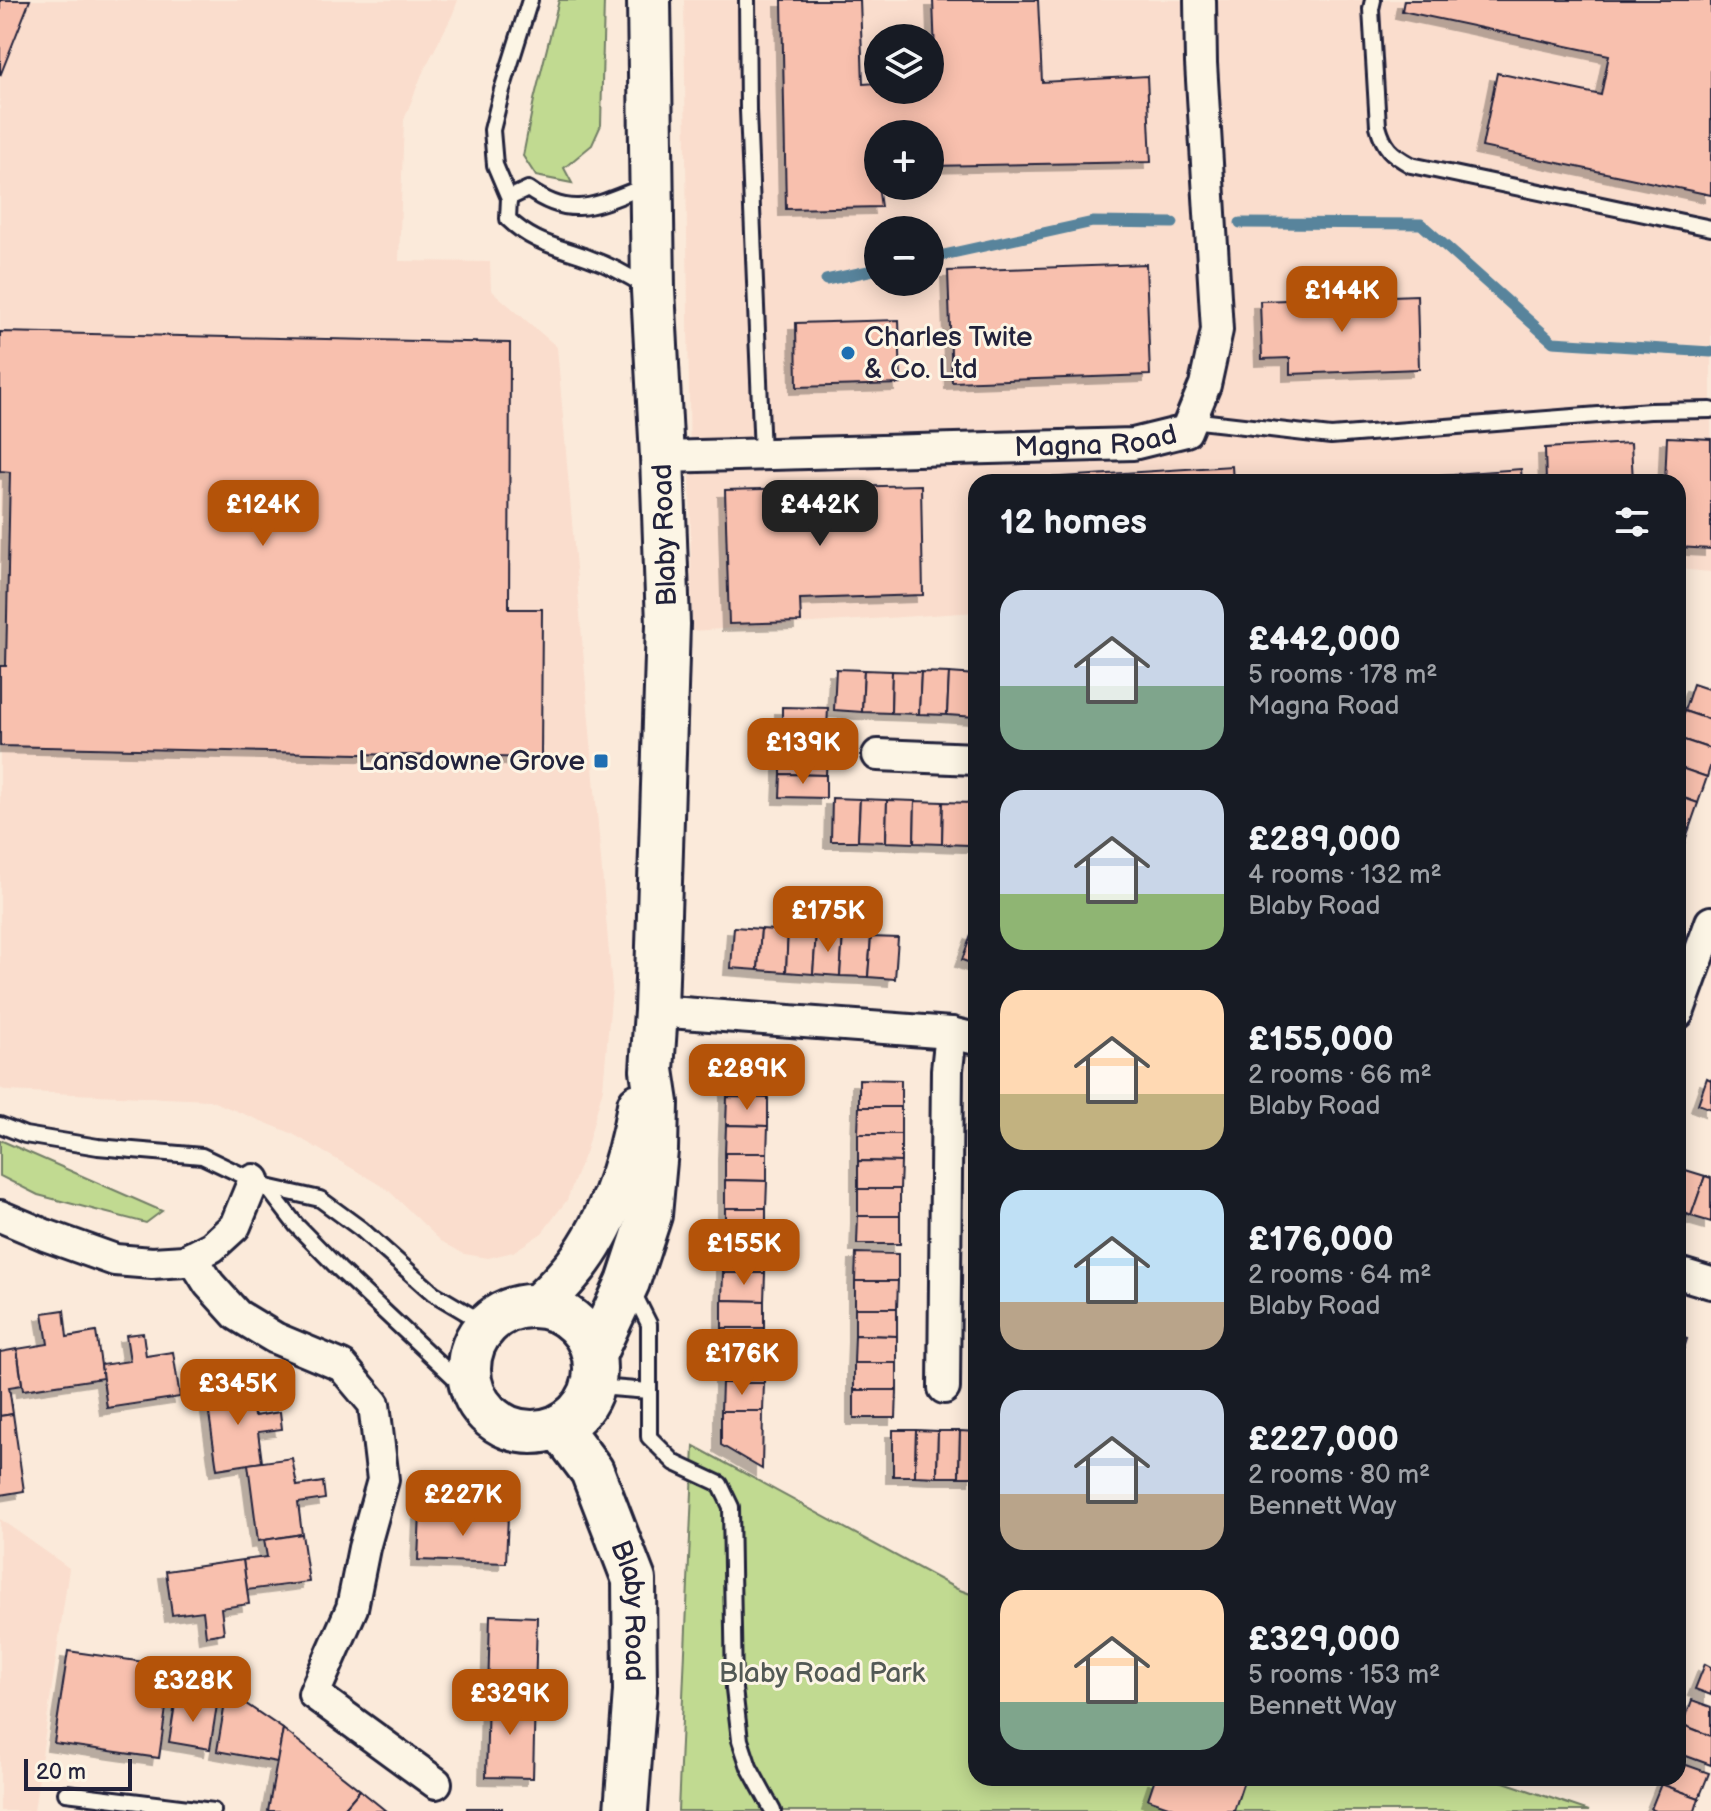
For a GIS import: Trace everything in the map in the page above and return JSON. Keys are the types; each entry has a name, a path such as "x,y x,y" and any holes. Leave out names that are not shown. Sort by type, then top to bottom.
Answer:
{"main road":[{"name":"Blaby Road","path":"595,1361 628,1282 650,1215 656,1150 657,1103 652,1070 668,624 653,290 649,0"},
{"name":"Blaby Road","path":"538,1306 570,1273 604,1222 621,1176 641,1091 652,1070"},
{"path":"538,1306 557,1311 574,1321 587,1337 595,1361 594,1386 574,1417 559,1427 540,1432 521,1432 502,1425 487,1413 476,1398 469,1379 470,1359 476,1341 487,1325 502,1313 519,1307 538,1306"},
{"name":"Blaby Road","path":"559,1427 592,1471 634,1580 635,1691 626,1811"}],"street":[{"name":"Magna Road","path":"662,457 1133,444 1186,431 1205,385 1217,330 1200,0"},
{"path":"878,755 968,759"},
{"path":"1686,991 1711,922"},
{"path":"656,1011 964,1036 947,1070 944,1388"},
{"path":"0,1216 115,1260 152,1263 185,1261 212,1247 235,1226 260,1183"},
{"path":"192,1257 209,1284 237,1315 275,1338 342,1366 374,1404 383,1480 367,1535 352,1608 314,1694 436,1783"},
{"path":"1686,1275 1711,1283"}],"lane":[{"path":"530,0 492,130 495,165 509,198 508,219 521,232 591,258 653,290"},
{"path":"747,0 748,110 762,454"},
{"path":"1373,0 1378,126 1383,143 1395,156 1411,165 1711,228"},
{"path":"509,198 528,189 558,206 575,209 652,183"},
{"path":"1191,420 1331,436 1650,411 1711,410"},
{"path":"0,1125 25,1135 98,1147 202,1156 260,1183 320,1199 361,1229 433,1293 487,1325"},
{"path":"260,1183 339,1269 476,1398"},
{"path":"628,1282 649,1324 649,1437 675,1463 720,1484 731,1507 734,1689 740,1740 749,1767 773,1811"},
{"path":"595,1361 611,1388 649,1391"},
{"path":"66,1793 213,1811"}],"shaded area":[{"path":"0,0 458,0 422,74 404,120 399,261 490,262 491,290 557,347 612,988 603,1088 586,1150 567,1200 542,1233 513,1252 488,1258 464,1254 441,1241 388,1190 355,1170 291,1133 209,1100 7,1091 0,1088"},
{"path":"684,0 1711,0 1711,572 1686,570 1686,474 968,474 968,613 692,631"},
{"path":"0,1519 69,1568 34,1811 0,1811"}],"green space":[{"path":"559,0 604,0 601,125 592,145 564,168 572,183 536,176 523,156"},
{"path":"0,1140 162,1211 146,1223 38,1195 0,1176"},
{"name":"Blaby Road Park","path":"694,1446 968,1593 968,1786 1516,1786 1589,1811 678,1811"}],"building":[{"path":"0,0 30,0 0,76"},
{"path":"782,0 860,0 864,104 944,104 944,24 934,24 933,0 1038,0 1042,82 1147,76 1151,162 944,166 944,120 864,120 864,200 880,200 881,207 786,209"},
{"path":"1404,0 1711,0 1711,195 1482,147 1497,73 1601,95 1609,55 1402,11"},
{"path":"1146,264 1150,375 952,382 948,271"},
{"path":"1417,295 1419,369 1290,374 1290,358 1262,359 1260,301"},
{"name":"Charles Twite & Co. Ltd","path":"899,320 901,384 797,387 796,323"},
{"path":"0,332 510,343 509,609 542,609 541,758 0,746 0,666 6,666 10,472 0,471"},
{"path":"1667,437 1711,439 1711,549 1686,547 1686,474 1665,474"},
{"path":"1631,443 1633,474 1546,474 1545,448"},
{"path":"1232,466 1232,474 1107,474"},
{"path":"1521,469 1521,474 1452,474"},
{"path":"921,485 923,595 800,599 801,622 729,624 725,490"},
{"path":"836,669 864,670 862,712 834,710"},
{"path":"864,670 892,671 891,713 862,712"},
{"path":"892,671 921,672 919,714 891,713"},
{"path":"921,672 949,673 947,715 919,714"},
{"path":"949,673 968,674 968,716 947,715"},
{"path":"1693,684 1711,690 1711,720 1686,712"},
{"path":"782,707 828,708 827,730 782,729"},
{"path":"1686,712 1711,720 1711,749 1686,741"},
{"path":"782,729 827,730 827,753 781,752"},
{"path":"1686,741 1711,749 1707,777 1686,770"},
{"path":"781,752 827,753 826,775 781,774"},
{"path":"1686,770 1707,777 1698,803 1686,799"},
{"path":"781,774 826,775 826,798 780,797"},
{"path":"832,798 860,799 858,841 831,841"},
{"path":"860,799 887,800 886,842 858,841"},
{"path":"1686,799 1698,803 1689,829 1686,828"},
{"path":"887,800 915,801 914,843 886,842"},
{"path":"915,801 943,802 942,844 914,843"},
{"path":"943,802 968,803 968,845 942,844"},
{"path":"734,927 761,929 758,970 731,968"},
{"path":"761,929 788,931 786,972 758,970"},
{"path":"788,931 816,933 813,974 786,972"},
{"path":"816,933 843,935 840,976 813,974"},
{"path":"843,935 871,937 868,977 840,976"},
{"path":"871,937 898,938 895,979 868,977"},
{"path":"968,944 968,962 962,960"},
{"path":"727,1070 768,1070 768,1098 727,1097"},
{"path":"1707,1078 1711,1080 1711,1109 1698,1104"},
{"path":"859,1079 901,1080 901,1107 859,1107"},
{"path":"727,1097 768,1098 768,1126 726,1125"},
{"path":"859,1107 901,1107 901,1134 858,1134"},
{"path":"726,1125 768,1126 767,1153 725,1153"},
{"path":"858,1134 901,1134 901,1162 858,1161"},
{"path":"725,1153 767,1153 767,1181 725,1180"},
{"path":"858,1161 901,1162 900,1189 858,1189"},
{"path":"1686,1170 1705,1176 1691,1216 1686,1216"},
{"path":"1705,1176 1711,1178 1711,1222 1691,1216"},
{"path":"725,1180 767,1181 766,1208 725,1208"},
{"path":"858,1189 900,1189 900,1216 858,1216"},
{"path":"725,1208 766,1208 766,1236 725,1236"},
{"path":"858,1216 900,1216 900,1244 857,1244"},
{"path":"723,1245 765,1245 765,1273 723,1273"},
{"path":"856,1253 898,1254 898,1281 855,1281"},
{"path":"723,1273 765,1273 764,1301 722,1300"},
{"path":"855,1281 898,1281 897,1308 855,1308"},
{"path":"722,1300 764,1301 764,1328 722,1328"},
{"path":"855,1308 897,1308 897,1336 855,1335"},
{"path":"64,1310 67,1337 96,1332 103,1378 23,1390 17,1349 48,1344 43,1313"},
{"path":"722,1328 764,1328 764,1356 722,1355"},
{"path":"143,1333 146,1356 173,1352 180,1397 107,1408 101,1365 130,1361 126,1335"},
{"path":"855,1335 897,1336 897,1363 854,1363"},
{"path":"17,1349 22,1385 9,1387 13,1414 0,1416 0,1352"},
{"path":"722,1355 764,1356 764,1383 722,1383"},
{"path":"854,1363 897,1363 897,1390 854,1390"},
{"path":"722,1383 764,1383 763,1411 721,1411"},
{"path":"250,1386 254,1416 280,1412 282,1429 258,1432 262,1462 217,1469 206,1393"},
{"path":"854,1390 897,1390 896,1418 854,1418"},
{"path":"721,1411 763,1411 762,1469 721,1445"},
{"path":"13,1414 24,1491 0,1495 0,1416"},
{"path":"893,1430 916,1430 915,1476 893,1476"},
{"path":"916,1430 938,1431 937,1477 915,1476"},
{"path":"938,1431 960,1431 959,1477 937,1477"},
{"path":"960,1431 968,1432 968,1477 959,1477"},
{"path":"292,1458 297,1486 323,1482 325,1499 298,1503 302,1534 258,1541 248,1464"},
{"path":"420,1513 508,1515 506,1563 418,1560"},
{"path":"302,1534 309,1582 247,1590 243,1560 267,1557 264,1540"},
{"path":"243,1560 249,1604 221,1608 224,1633 206,1636 203,1611 172,1615 166,1571"},
{"path":"490,1615 537,1617 535,1697 488,1696"},
{"path":"68,1651 172,1666 159,1758 54,1743"},
{"path":"1705,1664 1711,1667 1711,1695 1695,1689"},
{"path":"227,1691 283,1729 277,1762 217,1751"},
{"path":"488,1696 535,1697 533,1778 486,1777"},
{"path":"176,1698 217,1705 210,1749 169,1742"},
{"path":"1692,1700 1711,1707 1711,1736 1686,1726"},
{"path":"1686,1726 1711,1736 1711,1765 1686,1756"},
{"path":"283,1729 360,1790 342,1811 268,1811"},
{"path":"1686,1765 1709,1773 1699,1798 1666,1786 1686,1786"},
{"path":"1152,1786 1242,1786 1234,1811 1183,1811 1148,1799"},
{"path":"1660,1786 1699,1798 1695,1811 1651,1809"},
{"path":"360,1790 386,1811 342,1811"},
{"path":"467,1808 502,1808 502,1811 467,1811"}],"waterway":[{"path":"944,255 1093,222 1173,223"},
{"path":"1240,223 1421,224 1553,342 1711,352"},
{"path":"826,280 864,272"}],"place":[{"name":"Charles Twite & Co. Ltd","path":"848,353"},
{"name":"Lansdowne Grove","path":"601,761"}]}
